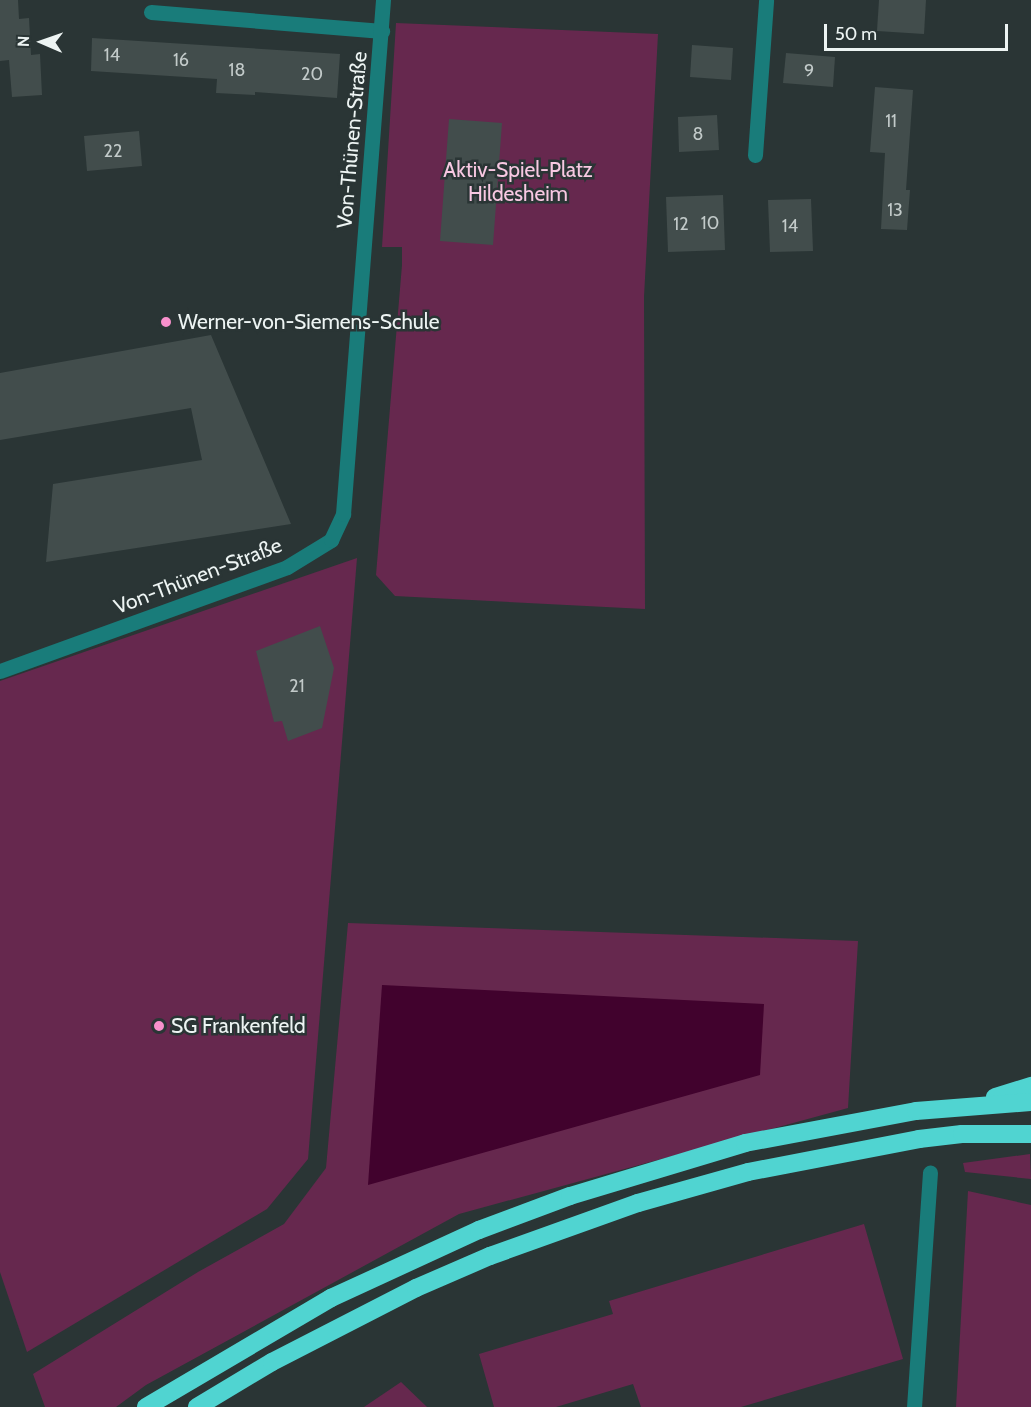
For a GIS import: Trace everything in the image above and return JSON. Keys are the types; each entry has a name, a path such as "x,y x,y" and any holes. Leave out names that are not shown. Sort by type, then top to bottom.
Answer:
{"highway":[{"path":"961,1105 1031,1086"},
{"path":"146,1407 331,1298 479,1230 570,1196 745,1143 916,1111 961,1105 1031,1102"},
{"path":"197,1407 272,1362 416,1288 490,1256 638,1203 748,1172 918,1138 962,1134 1031,1134"}],"street":[{"name":"Von-Thünen-Straße","path":"0,670 287,567 331,540 343,514 383,0"},
{"path":"755,155 766,0"},
{"name":"Von-Thünen-Straße","path":"151,12 382,31"},
{"path":"914,1407 930,1173"}],"green space":[{"name":"Aktiv-Spiel-Platz Hildesheim","path":"396,23 658,34 644,297 645,609 395,596 376,575 402,265 402,247 382,247"},
{"name":"SG Frankenfeld","path":"357,558 308,1159 267,1209 27,1352 0,1272 0,681"},
{"path":"348,923 858,941 848,1108 459,1214 146,1385 116,1407 45,1407 33,1374 198,1272 284,1224 326,1168"},
{"path":"1030,1154 1031,1179 965,1172 963,1163"},
{"path":"968,1191 1031,1205 1031,1407 956,1407"},
{"path":"864,1224 903,1359 741,1407 641,1407 633,1384 556,1407 494,1407 479,1354 613,1314 609,1301"},
{"path":"401,1382 427,1407 364,1407"}],"shaded area":[{"path":"382,985 764,1004 760,1075 368,1185"}],"building":[{"path":"0,0 18,0 19,19 29,18 31,55 40,54 42,95 12,97 9,60 0,61"},
{"path":"879,0 926,0 924,34 877,31"},
{"path":"92,38 340,54 337,98 255,92 255,95 216,93 217,79 91,71"},
{"path":"692,45 733,48 731,80 690,77"},
{"path":"786,53 835,57 833,87 783,83"},
{"path":"875,87 913,90 906,190 910,190 907,230 881,229 885,153 870,152"},
{"path":"717,115 719,150 679,152 678,117"},
{"path":"449,119 502,123 493,245 440,241"},
{"path":"139,131 142,166 87,171 84,136"},
{"path":"723,195 725,250 668,252 666,197"},
{"path":"811,199 813,251 770,252 768,200"},
{"path":"211,335 291,524 46,562 53,484 202,460 191,408 0,440 0,373"},
{"path":"320,626 334,668 322,728 288,741 282,721 274,722 256,651"}],"place":[{"name":"Werner-von-Siemens-Schule","path":"166,322"},
{"name":"SG Frankenfeld","path":"159,1026"}]}
